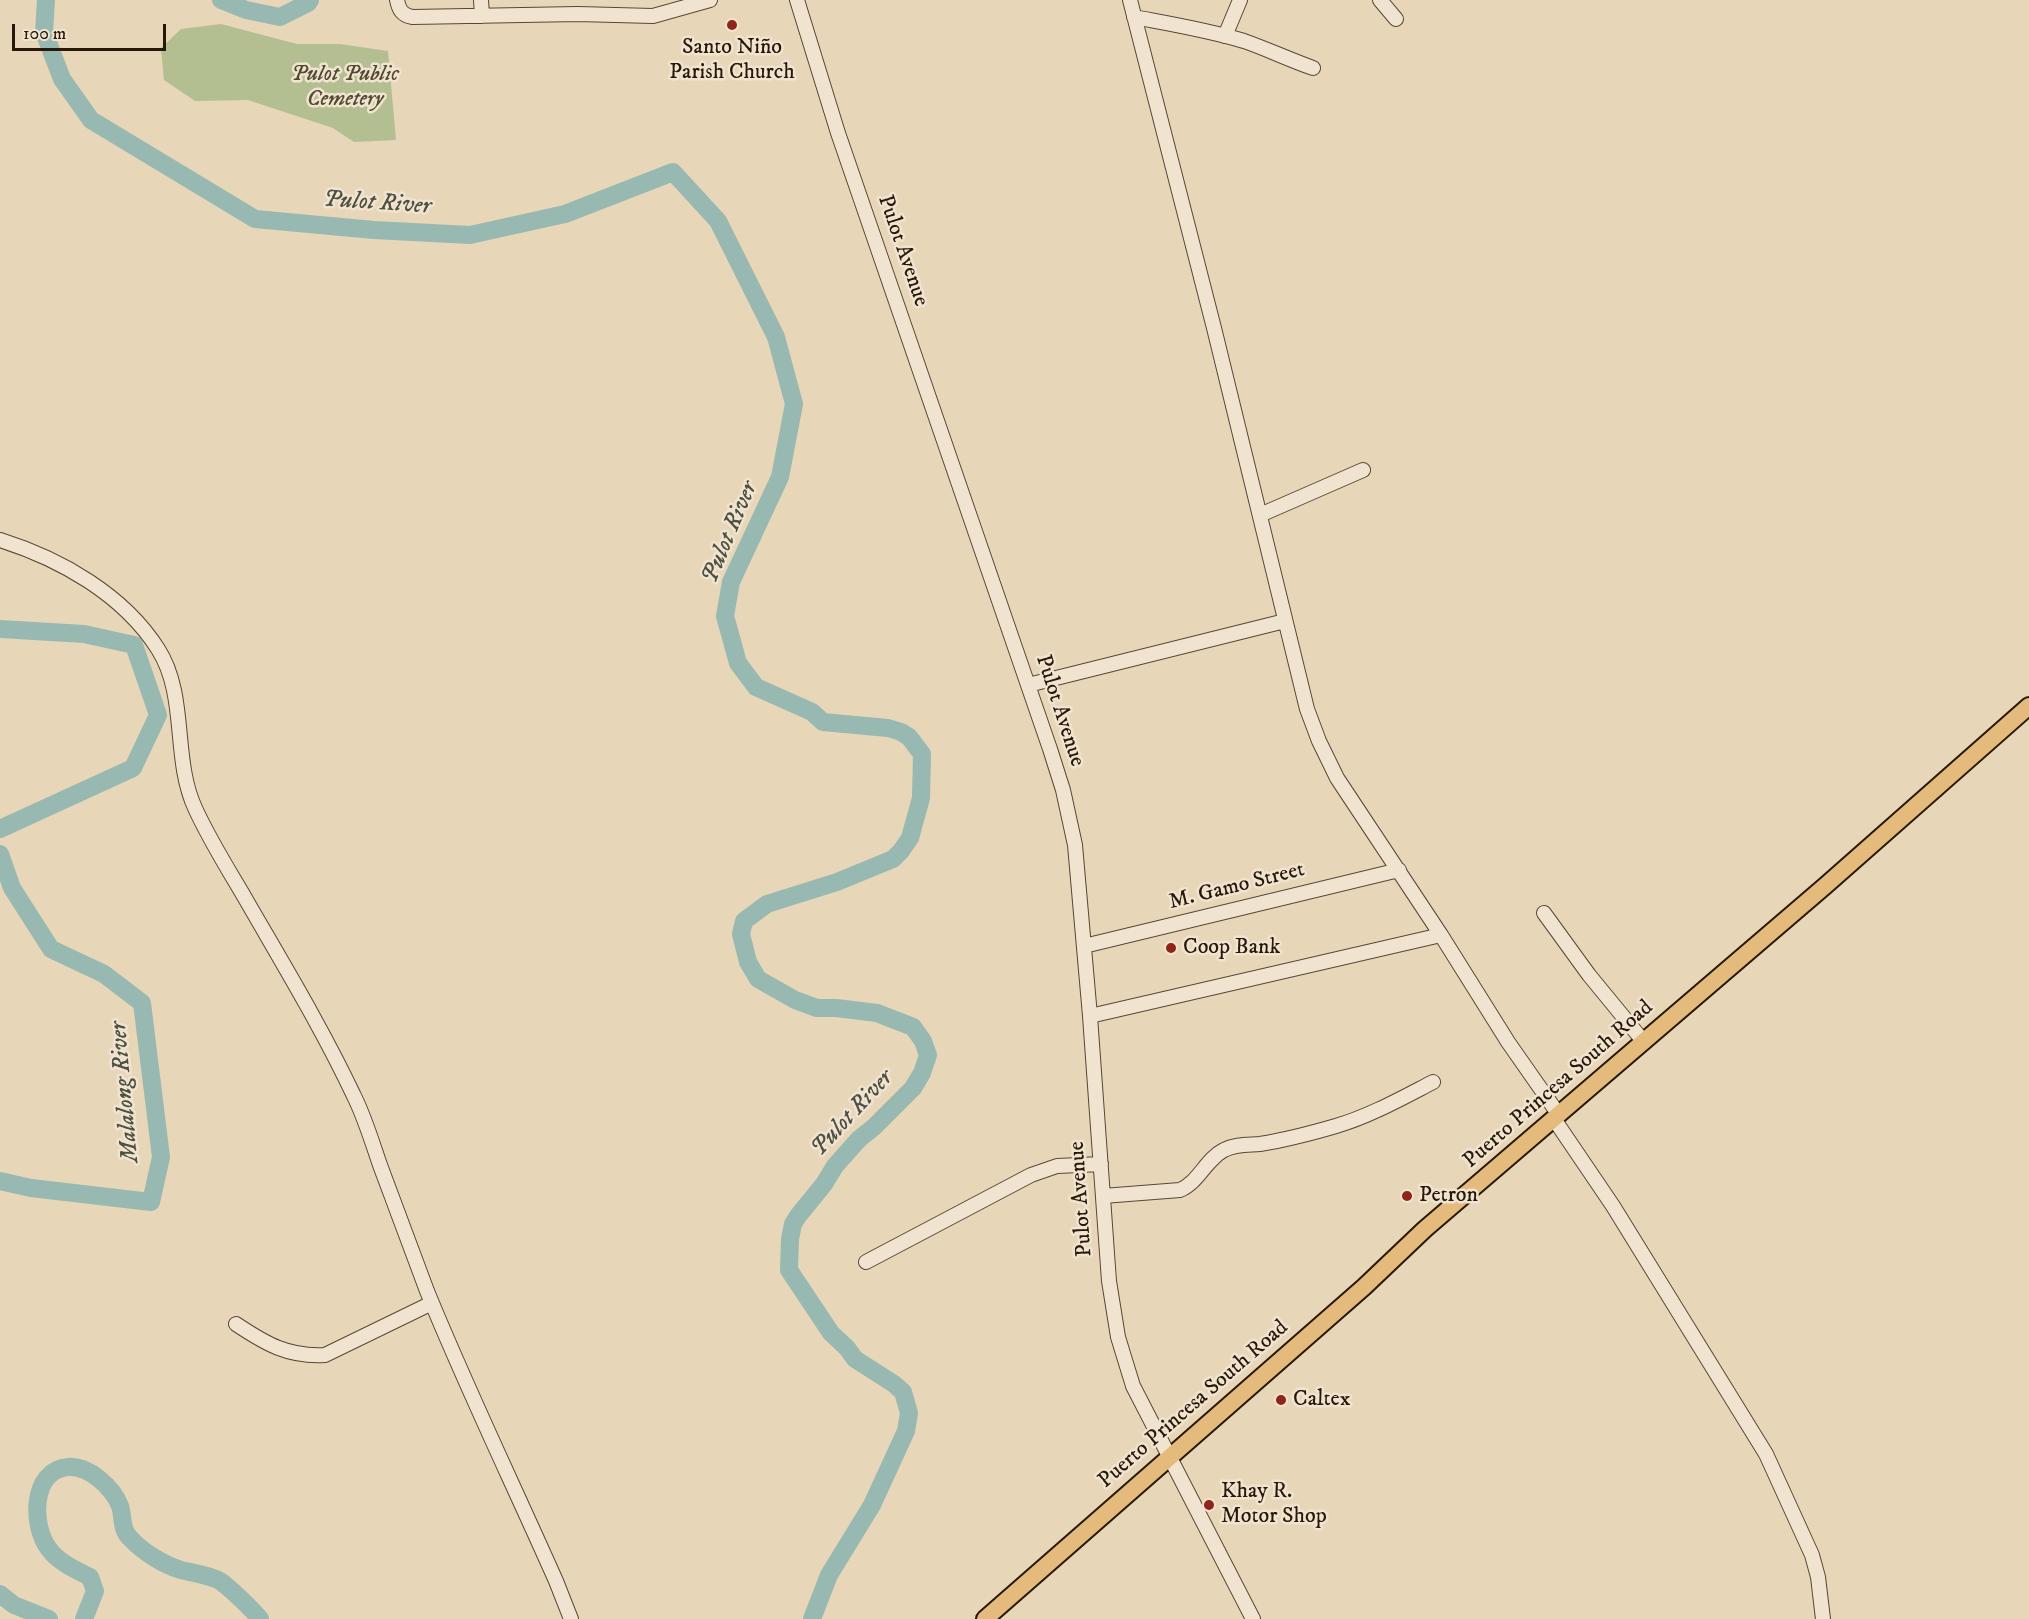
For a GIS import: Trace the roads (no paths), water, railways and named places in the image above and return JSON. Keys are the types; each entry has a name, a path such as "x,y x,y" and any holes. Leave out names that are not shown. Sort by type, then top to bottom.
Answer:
{"main road":[{"name":"Puerto Princesa South Road","path":"985,1619 1364,1287 1425,1229 1644,1042 2029,706"}],"street":[{"path":"481,0 482,16"},
{"path":"399,5 405,16 412,17 482,16 578,7 653,16 672,5 710,0"},
{"name":"Pulot Avenue","path":"796,0 838,133 1028,685 1069,814 1075,845 1090,1016 1109,1281 1113,1315 1121,1348 1133,1386 1253,1619"},
{"path":"1130,0 1307,709 1319,741 1338,778 1557,1117 1766,1454 1812,1555 1818,1577 1823,1619"},
{"path":"1225,36 1240,0"},
{"path":"1380,0 1396,19"},
{"path":"1134,17 1225,36 1256,45 1313,68"},
{"path":"1260,515 1363,471"},
{"path":"0,540 31,550 77,572 128,613 158,650 172,682 181,740 183,773 188,793 220,854 306,1004 352,1092 432,1303 571,1619"},
{"path":"1028,685 1285,621"},
{"name":"M. Gamo Street","path":"1084,946 1399,870"},
{"path":"1544,913 1589,975 1644,1042"},
{"path":"1090,1016 1441,935"},
{"path":"1103,1196 1180,1190 1187,1187 1216,1155 1233,1146 1262,1143 1337,1125 1388,1105 1433,1082"},
{"path":"866,1263 1031,1174 1057,1166 1101,1164"},
{"path":"236,1323 258,1338 294,1354 308,1356 325,1354 432,1303"}],"waterway":[{"name":"Pulot River","path":"46,0 44,32 62,79 91,120 255,219 374,230 470,235 565,214 673,172 718,221 776,337 794,404 780,477 731,582 725,616 738,663 756,687 812,712 823,722 888,728 901,732 909,737 922,754 921,798 910,838 893,859 837,882 767,904 744,921 741,934 748,962 758,979 795,1000 817,1008 877,1013 913,1027 923,1041 928,1055 922,1073 913,1088 859,1139 835,1166 793,1224 789,1270 831,1333 855,1359 903,1392 909,1413 906,1431 872,1505 829,1575 812,1619"},
{"name":"Pulot River","path":"221,0 246,10 280,17 310,0"},
{"name":"Malalong River","path":"0,629 84,634 134,645 158,715 133,768 0,829"},
{"name":"Malalong River","path":"0,854 12,888 51,949 104,974 142,1003 161,1157 151,1202 31,1188 0,1181"},
{"name":"Malalong River","path":"84,1619 95,1591 90,1577 53,1554 43,1539 37,1514 41,1488 47,1478 56,1470 68,1467 84,1470 106,1485 120,1506 125,1531 141,1549 174,1568 220,1581 260,1619"},
{"name":"Malalong River","path":"0,1594 14,1605 49,1619"}],"place":[{"name":"Santo Niño Parish Church","path":"732,25"},
{"name":"Coop Bank","path":"1171,948"},
{"name":"Petron","path":"1407,1196"},
{"name":"Caltex","path":"1281,1400"},
{"name":"Khay R. Motor Shop","path":"1209,1505"}],"park label":[{"name":"Pulot Public Cemetery","path":"345,88"}]}
